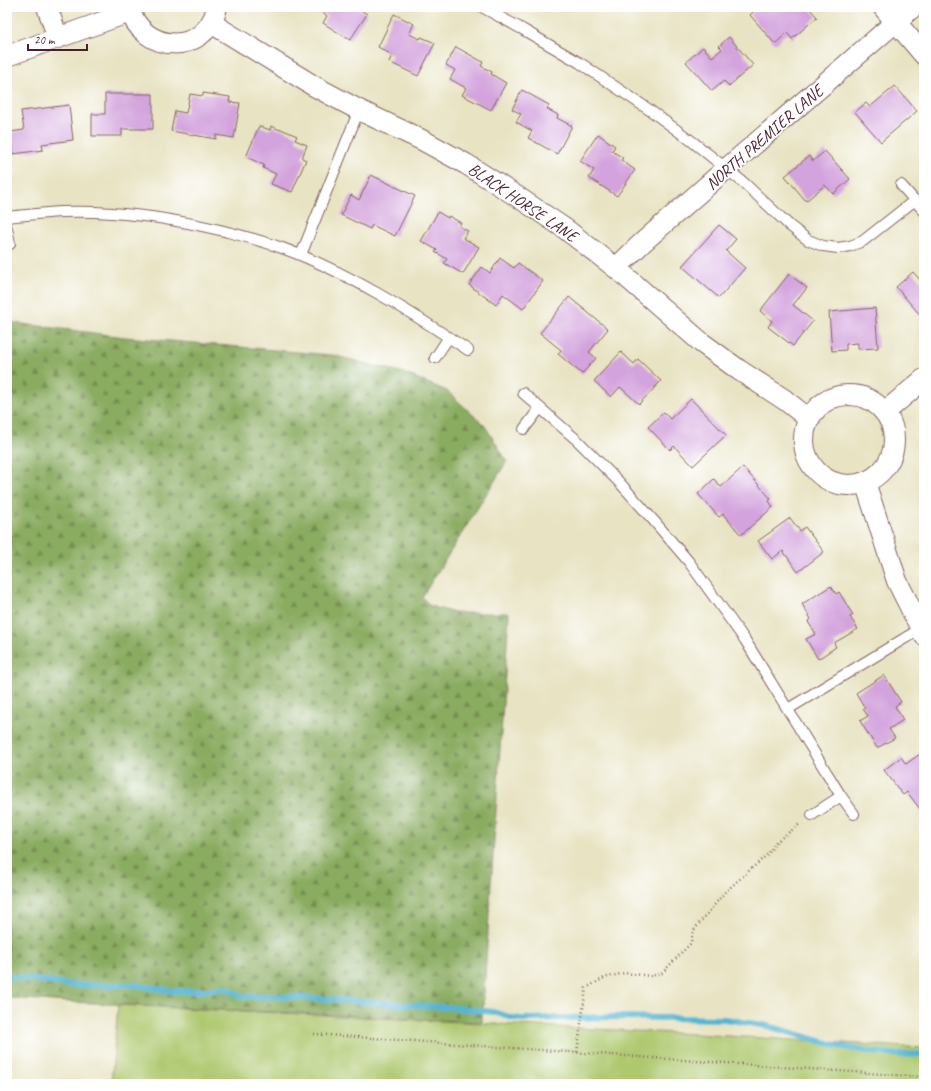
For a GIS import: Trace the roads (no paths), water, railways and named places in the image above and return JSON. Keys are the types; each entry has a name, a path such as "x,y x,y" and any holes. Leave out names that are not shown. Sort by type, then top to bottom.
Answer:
{"street":[{"path":"47,7 58,38"},
{"path":"883,7 924,55"},
{"name":"NORTH PREMIER LANE","path":"616,268 726,169 913,7"},
{"path":"7,56 130,10 137,25 146,34 161,42 168,43 180,43 200,35 205,31 214,15"},
{"name":"BLACK HORSE LANE","path":"214,15 314,86 359,110 424,141 466,164 518,196 564,228 616,268 702,343 739,370 785,400 809,419"},
{"path":"885,412 924,379"},
{"path":"858,395 876,403 885,412 893,428 895,440 893,452 889,462 883,470 865,482 852,485 832,482 818,473 806,450 804,439 805,430 814,411 823,403 838,396 858,395"},
{"path":"865,482 897,581 922,632"}],"lane":[{"path":"482,7 580,63 651,111 744,183 808,240 823,246 838,248 850,246 863,241 914,200"},
{"path":"301,255 359,110"},
{"path":"901,184 924,211"},
{"path":"7,217 62,212 154,217 200,225 249,237 301,255 365,286 468,350"},
{"path":"7,228 10,244"},
{"path":"434,358 449,337"},
{"path":"523,393 578,440 654,521 689,562 745,640 841,796 854,814"},
{"path":"524,429 540,408"},
{"path":"788,709 922,632"},
{"path":"812,815 841,796"}],"waterway":[{"path":"7,976 69,985 135,985 172,991 199,991 225,988 243,997 269,996 458,1008 493,1012 521,1019 613,1017 725,1019 768,1026 834,1045 871,1052 901,1055 924,1054"}]}
